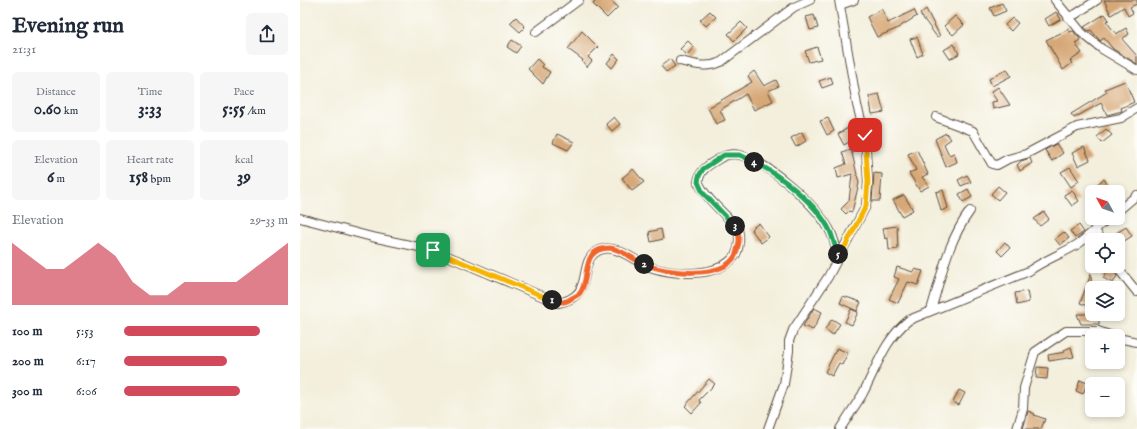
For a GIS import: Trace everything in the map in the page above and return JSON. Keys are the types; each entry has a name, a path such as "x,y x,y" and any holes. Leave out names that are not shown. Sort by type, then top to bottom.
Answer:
{"street":[{"path":"536,32 579,0"},
{"path":"680,61 700,67 713,66 721,62 794,7 810,0"},
{"path":"768,429 784,384 789,341 793,330 828,278 866,206 868,182 865,135 857,105 840,3 854,0"},
{"path":"1055,0 1082,33 1102,49 1137,70"},
{"path":"1068,17 1076,14 1097,0"},
{"path":"936,117 973,131 992,164 997,165 1008,159 1026,154 1077,127 1121,118 1137,108"},
{"path":"300,218 372,237 433,250 558,303 568,301 580,293 584,282 586,267 593,255 600,250 612,248 651,267 674,272 707,271 727,264 735,256 739,243 738,228 703,193 698,182 703,169 724,155 740,155 787,182 818,213 830,230 839,258"},
{"path":"1125,205 1137,195"},
{"path":"931,310 948,251 956,232 970,211"},
{"path":"840,429 862,394 886,344 898,328 909,320 931,310 1029,271 1044,260 1061,254 1100,225"},
{"path":"1095,229 1097,233"},
{"path":"1122,273 1137,292"},
{"path":"1017,429 1023,409 1024,388 1035,352 1066,331 1085,331"},
{"path":"1125,339 1137,342"}],"building":[{"path":"597,0 610,0 618,7 607,18 593,4"},
{"path":"1104,0 1137,0 1137,4 1130,7 1133,13 1128,16 1124,7 1111,15"},
{"path":"1002,3 1006,11 994,16 990,8"},
{"path":"882,9 888,23 914,10 917,16 896,29 877,37 867,17"},
{"path":"926,9 940,36 937,37 920,14"},
{"path":"710,11 716,17 706,26 700,20"},
{"path":"1056,12 1061,19 1049,26 1045,19"},
{"path":"1105,14 1109,20 1106,21 1116,34 1126,28 1129,34 1122,39 1137,56 1137,64 1113,49 1104,38 1100,41 1091,30 1089,31 1084,27"},
{"path":"814,15 818,28 810,30 806,17"},
{"path":"955,16 964,25 953,35 944,26"},
{"path":"516,17 525,27 520,32 510,23"},
{"path":"1012,18 1018,23 1011,31 1005,25"},
{"path":"741,22 747,28 734,41 728,34"},
{"path":"1069,29 1070,32 1073,31 1079,38 1080,40 1075,43 1082,53 1070,61 1072,63 1063,70 1046,40"},
{"path":"582,31 598,47 588,57 592,61 587,67 582,61 583,60 568,49"},
{"path":"917,37 923,54 917,57 910,39"},
{"path":"512,40 521,46 516,53 507,47"},
{"path":"688,41 694,47 687,55 680,49"},
{"path":"954,44 959,54 950,59 944,50"},
{"path":"817,47 821,59 809,62 805,51"},
{"path":"614,54 619,59 612,68 607,63"},
{"path":"537,59 543,65 542,67 550,72 543,84 528,69"},
{"path":"670,59 675,66 666,72 661,66"},
{"path":"1007,69 1011,76 992,86 989,79"},
{"path":"754,71 764,86 776,80 779,86 768,91 773,101 754,110 746,94 720,110 725,120 716,124 708,108 752,82 748,76"},
{"path":"831,77 833,84 822,88 819,81"},
{"path":"1125,81 1134,102 1121,108 1122,111 1107,115 1101,103 1074,118 1071,114 1107,92 1105,89"},
{"path":"998,87 1010,105 993,109 992,102 997,101 991,92"},
{"path":"879,94 884,112 872,114 869,96"},
{"path":"614,117 620,124 612,131 606,124"},
{"path":"828,118 834,131 827,135 820,121"},
{"path":"848,128 854,139 844,145 838,134"},
{"path":"1106,129 1112,135 1102,143 1097,137"},
{"path":"802,132 806,141 796,147 791,138"},
{"path":"946,133 951,139 944,144 949,155 954,153 957,162 946,167 935,139"},
{"path":"557,134 574,142 568,150 553,143"},
{"path":"1056,144 1063,153 1052,161 1045,150"},
{"path":"1084,147 1090,160 1078,166 1072,153"},
{"path":"851,149 859,183 852,212 849,211 846,214 841,209 849,201 852,174 838,178 836,168 846,164 842,152"},
{"path":"917,150 928,174 922,177 929,186 920,191 909,173 916,170 908,154"},
{"path":"1030,158 1032,163 1020,171 1017,165 1021,161"},
{"path":"1070,167 1079,181 1071,187 1061,172"},
{"path":"633,169 644,182 632,191 622,178"},
{"path":"874,173 882,174 880,201 872,201"},
{"path":"967,175 971,182 961,186 958,180"},
{"path":"1104,179 1108,185 1098,185"},
{"path":"998,186 1005,192 998,200 991,194"},
{"path":"968,189 972,197 963,202 959,194"},
{"path":"943,190 948,208 941,211 936,192"},
{"path":"1072,190 1079,201 1072,206 1064,195"},
{"path":"904,195 913,210 902,216 893,200"},
{"path":"1044,212 1049,219 1040,226 1034,219"},
{"path":"759,223 769,237 761,243 751,229"},
{"path":"1079,225 1084,232 1075,238 1070,231"},
{"path":"897,226 898,249 889,250 888,238 885,239 883,228"},
{"path":"1126,227 1132,236 1125,240 1125,233 1117,233"},
{"path":"661,229 663,239 651,242 649,232"},
{"path":"1064,232 1069,238 1060,245 1055,239"},
{"path":"1005,242 1010,248 1002,256 997,251"},
{"path":"897,267 913,272 914,269 923,271 918,285 908,282 898,303 889,299 899,279 894,277"},
{"path":"1106,273 1115,273 1117,276 1114,281 1109,281 1103,278"},
{"path":"1091,274 1091,281 1088,281"},
{"path":"1085,290 1085,305 1080,303"},
{"path":"1027,291 1029,302 1017,305 1015,293"},
{"path":"843,296 861,302 857,311 840,303"},
{"path":"814,308 822,312 813,330 803,326"},
{"path":"851,309 858,312 852,325 845,322"},
{"path":"1077,314 1085,314 1085,321 1099,321 1099,324 1081,324"},
{"path":"832,319 840,324 833,335 825,329"},
{"path":"1071,347 1074,357 1049,361 1048,355 1065,352 1064,350"},
{"path":"837,348 848,353 842,365 839,363 832,376 825,372"},
{"path":"1037,367 1048,368 1047,379 1036,378"},
{"path":"709,379 715,384 699,400 701,403 692,413 685,406"},
{"path":"1080,380 1085,382 1083,394 1076,391"},
{"path":"959,390 965,393 959,405 953,402"},
{"path":"1028,411 1045,419 1041,429 1023,429"}],"route":[{"path":"433,250 558,303 568,301 580,293 584,282 586,267 593,255 600,250 612,248 633,260 651,267 674,272 707,271 727,264 735,256 739,243 738,228 703,193 698,182 699,176 703,169 724,155 740,155 760,165 787,182 818,213 830,230 839,258 866,206 868,182 865,135"}]}
